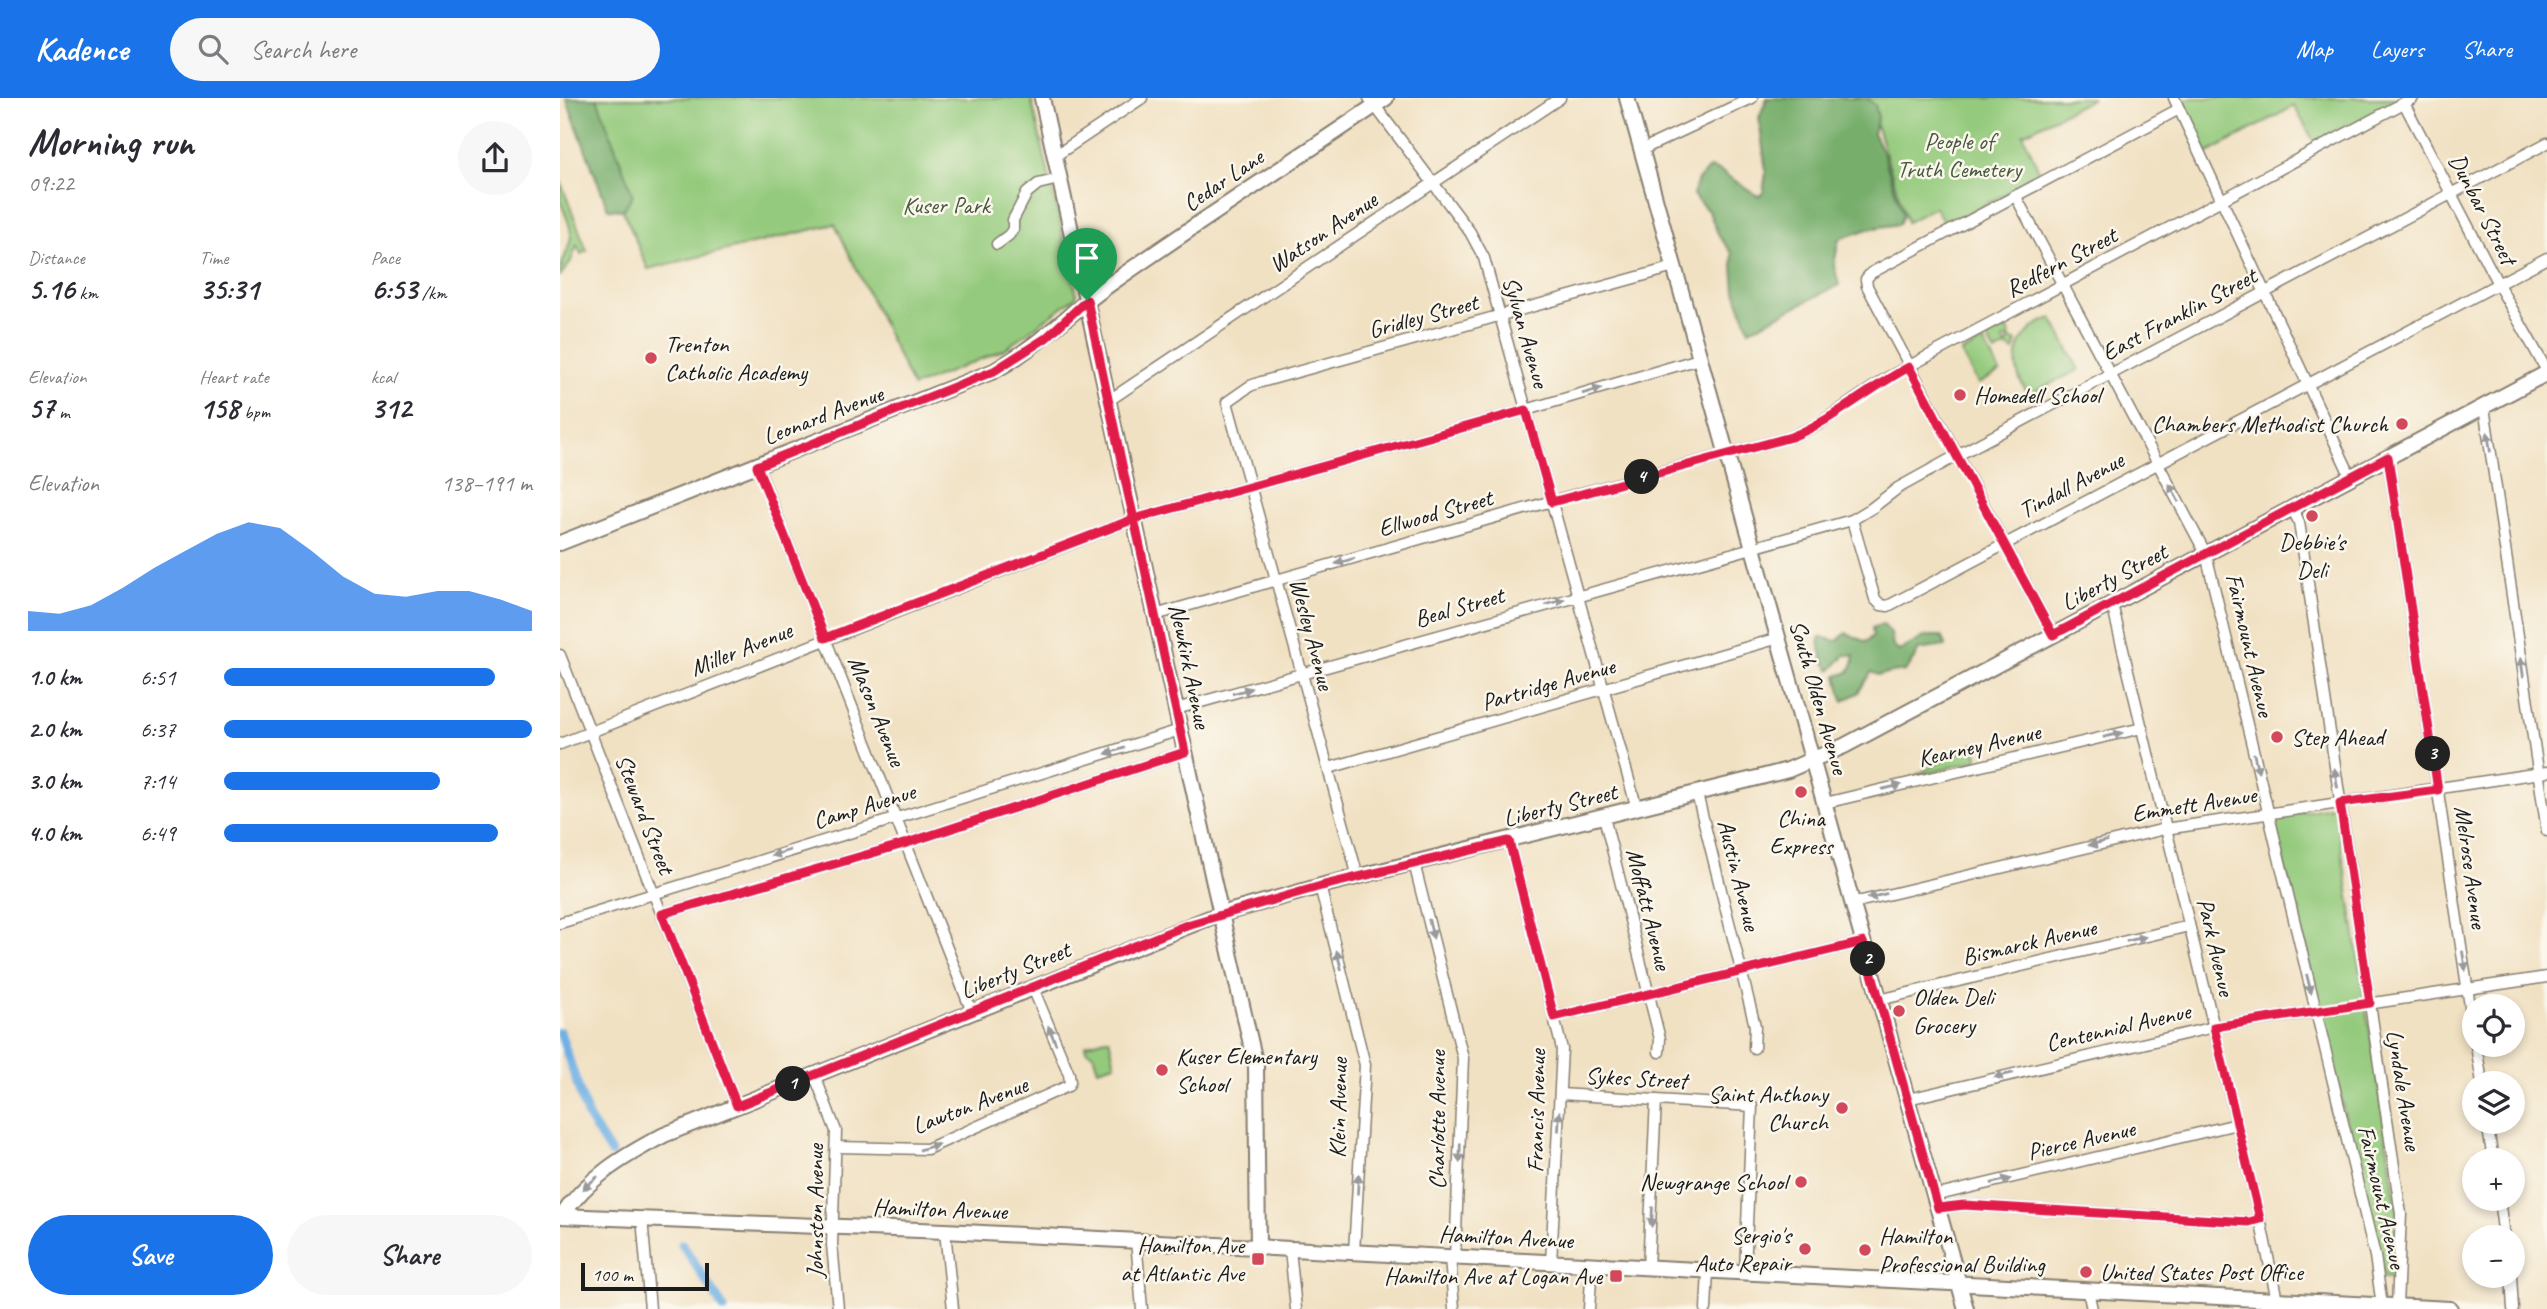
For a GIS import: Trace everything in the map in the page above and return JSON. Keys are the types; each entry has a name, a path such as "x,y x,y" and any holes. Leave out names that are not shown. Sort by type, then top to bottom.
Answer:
{"street":[{"name":"Newkirk Avenue","path":"1042,98 1256,1066 1258,1247"},
{"path":"1055,156 1142,98"},
{"name":"Watson Avenue","path":"1108,401 1560,98"},
{"name":"South Olden Avenue","path":"1627,98 1966,1309"},
{"path":"1641,150 1752,98"},
{"path":"2174,98 2351,477"},
{"name":"Sylvan Avenue","path":"1377,100 1433,184 1478,244 1502,316 1637,809"},
{"name":"Cedar Lane","path":"1087,300 1377,100"},
{"name":"Dunbar Street","path":"2409,100 2451,192 2547,372"},
{"name":"Redfern Street","path":"1726,453 1806,431 1887,378 2409,100"},
{"path":"2053,635 1909,367 1867,286 1866,279 1871,273 2179,109"},
{"name":"East Franklin Street","path":"1753,547 1853,520 1898,488 1956,456 2547,143"},
{"path":"997,244 1013,229 1013,220 1027,193 1038,184 1059,179"},
{"name":"Fairmount Avenue","path":"2015,195 2206,554 2389,1306"},
{"name":"Tindall Avenue","path":"1853,520 1875,599 1881,605 1888,606 2547,258"},
{"name":"Gridley Street","path":"1227,402 1250,386 1261,382 1674,267"},
{"name":"Leonard Avenue","path":"560,543 994,371 1046,338 1087,300"},
{"name":"Miller Avenue","path":"560,744 1134,519 1699,359"},
{"name":"Liberty Street","path":"561,1216 584,1187 625,1156 674,1130 815,1076 1187,925 1321,886 1697,794 1788,770 1813,760 1844,746 2547,372"},
{"name":"Wesley Avenue","path":"1227,402 1358,877"},
{"path":"2484,407 2542,773 2547,831"},
{"name":"Ellwood Street","path":"1155,615 1726,453"},
{"name":"Melrose Avenue","path":"2388,457 2469,994"},
{"name":"Mason Avenue","path":"757,466 972,1012"},
{"name":"Lyndale Avenue","path":"2292,508 2299,522 2401,1214 2389,1306"},
{"name":"Beal Street","path":"1176,709 1753,547"},
{"name":"Park Avenue","path":"2112,604 2260,1219 2277,1300"},
{"name":"Partridge Avenue","path":"1329,768 1779,638"},
{"name":"Steward Street","path":"560,655 737,1106"},
{"name":"Kearney Avenue","path":"1825,803 2142,728"},
{"name":"Camp Avenue","path":"560,923 1181,730"},
{"name":"Camp Avenue","path":"662,914 907,843 1185,752"},
{"name":"Emmett Avenue","path":"1853,902 2165,829 2542,773"},
{"name":"Austin Avenue","path":"1697,794 1755,1026 1754,1048"},
{"name":"Moffatt Avenue","path":"1604,817 1660,1039 1659,1052"},
{"name":"Francis Avenue","path":"1509,841 1562,1049 1551,1263"},
{"name":"Charlotte Avenue","path":"1415,863 1463,1058 1452,1257 1454,1309"},
{"name":"Klein Avenue","path":"1321,886 1364,1065 1354,1252"},
{"name":"Bismarck Avenue","path":"1880,1000 2189,926"},
{"path":"1554,1017 1863,942"},
{"name":"Centennial Avenue","path":"1908,1099 2214,1027 2547,977"},
{"name":"Lawton Avenue","path":"837,1146 927,1149 1064,1089 1070,1082 1033,988"},
{"name":"Johnston Avenue","path":"815,1076 833,1119 837,1146 832,1228 838,1309"},
{"name":"Sykes Street","path":"1560,1094 1752,1105 1745,1272"},
{"path":"1648,1268 1656,1100"},
{"name":"Pierce Avenue","path":"1936,1202 1975,1186 2237,1124"},
{"path":"1972,1206 1969,1197 1975,1186"},
{"path":"1936,1202 2249,1222 2260,1219"},
{"name":"Hamilton Avenue","path":"561,1216 1136,1240 1958,1283 2219,1303 2277,1300 2336,1306 2450,1309"},
{"path":"642,1218 650,1309"},
{"path":"945,1231 953,1309"},
{"path":"1136,1240 1142,1309"},
{"path":"1290,1248 1296,1309"},
{"path":"1589,1309 1592,1265"},
{"path":"1706,1309 1708,1271"},
{"path":"2512,1288 2514,1309"},
{"path":"2088,1291 2092,1309"}],"green space":[{"path":"566,98 597,98 633,195 623,210 608,209"},
{"name":"Kuser Park","path":"575,98 1031,98 1077,296 1005,349 913,387 835,224 648,269"},
{"path":"1767,98 1866,98 1875,105 1878,117 1873,133 1883,153 1903,215 1899,224 1868,229 1839,239 1834,265 1839,285 1749,330 1735,291 1732,253 1719,236 1709,212 1693,195 1697,181 1709,168 1720,171 1758,196 1763,193 1766,172 1759,118"},
{"name":"People of Truth Cemetery","path":"1868,98 2093,98 2023,134 2041,175 1945,226 1935,207 1907,222"},
{"path":"2179,98 2403,98 2316,145 2294,106 2206,154"},
{"path":"560,180 587,251 581,254 577,245 570,263 560,276 571,234 561,202"},
{"path":"2052,318 2079,370 2029,394 2018,372 2018,349 2030,330"},
{"path":"2006,328 2010,336 2003,340 2006,346 2010,339 2017,342 2014,351 2006,347 1995,353 1987,338"},
{"path":"1983,341 2000,372 1978,384 1961,353"},
{"path":"1883,624 1891,634 1893,646 1899,651 1926,636 1941,636 1946,646 1918,650 1915,659 1905,671 1878,675 1871,672 1858,693 1843,701 1837,676 1849,672 1854,655 1845,655 1831,670 1822,655 1820,637 1837,641 1846,633 1866,642 1873,636 1872,628"},
{"path":"1974,743 1978,760 1911,778"},
{"path":"2335,806 2399,1220 2395,1278 2384,1278 2273,818"},
{"path":"1109,1038 1115,1064 1098,1069 1093,1054 1086,1050 1085,1045"}],"waterway":[{"path":"560,1032 588,1117 611,1153"},
{"path":"682,1244 724,1309"}],"place":[{"name":"Trenton Catholic Academy","path":"651,358"},
{"name":"Homedell School","path":"1960,395"},
{"name":"Chambers Methodist Church","path":"2402,424"},
{"name":"Debbie's Deli","path":"2312,516"},
{"name":"Step Ahead","path":"2277,737"},
{"name":"China Express","path":"1801,792"},
{"name":"Olden Deli Grocery","path":"1899,1011"},
{"name":"Kuser Elementary School","path":"1162,1070"},
{"name":"Saint Anthony Church","path":"1842,1108"},
{"name":"Newgrange School","path":"1801,1182"},
{"name":"Sergio's Auto Repair","path":"1805,1249"},
{"name":"Hamilton Professional Building","path":"1865,1250"},
{"name":"Hamilton Ave at Atlantic Ave","path":"1258,1259"},
{"name":"United States Post Office","path":"2086,1272"},
{"name":"Hamilton Ave at Logan Ave","path":"1616,1276"}],"route":[{"path":"1087,300 1046,338 994,371 757,466 825,638 1134,519 1526,410 1552,502 1791,437 1819,424 1887,378 1909,367 2053,635 2388,457 2438,790 2340,803 2370,1003 2214,1027 2260,1219 2249,1222 1964,1205 1938,1208 1863,942 1554,1017 1509,841 1221,913 737,1106 662,914 907,843 1185,752 1176,709 1134,519 1128,493 1087,300"}]}
